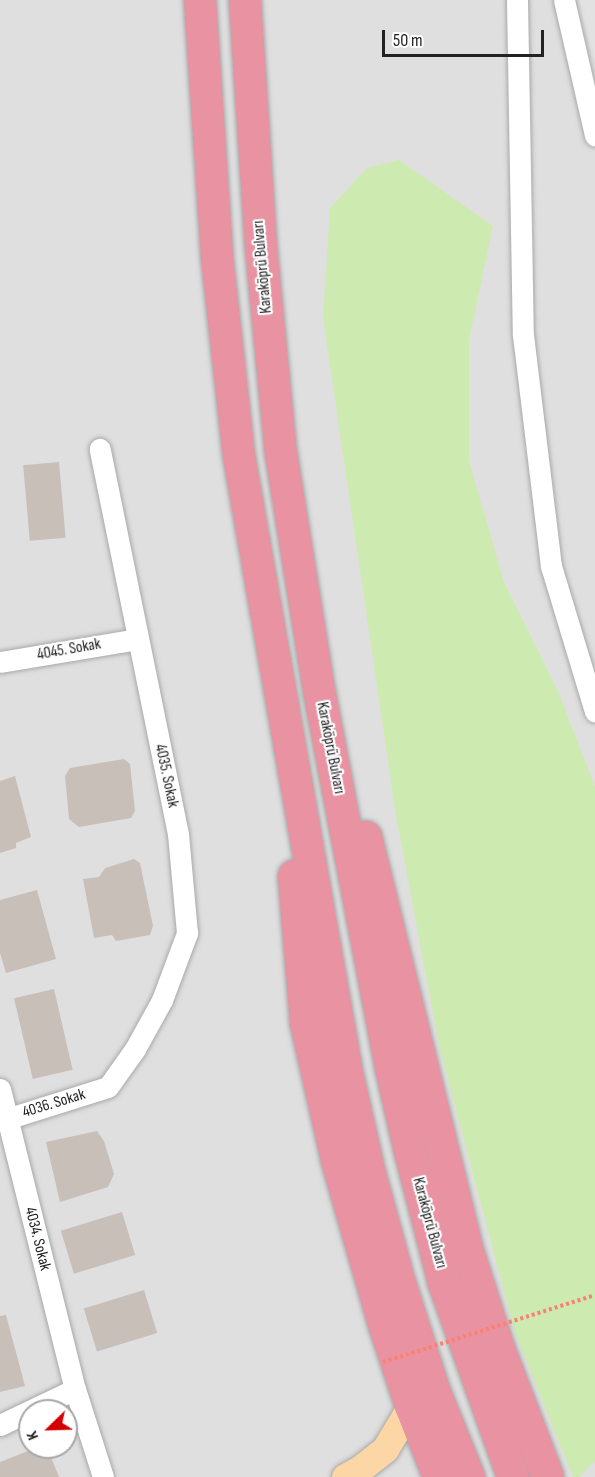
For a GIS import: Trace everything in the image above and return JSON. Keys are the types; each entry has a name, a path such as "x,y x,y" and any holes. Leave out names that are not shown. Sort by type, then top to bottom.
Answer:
{"highway":[{"path":"200,0 217,257 237,445 347,1073 369,1171 400,1284 435,1393 469,1477"},
{"name":"Karaköprü Bulvarı","path":"245,0 257,200 281,453 319,690 391,1068 411,1155 444,1283 513,1477"},
{"path":"319,690 372,855 469,1255 499,1350 548,1477"},
{"path":"280,693 306,1023 337,1160 411,1406 439,1477"}],"main road":[{"path":"345,1477 385,1449 411,1406"}],"street":[{"path":"516,0 523,335 551,566 595,712"},
{"path":"564,0 595,135"},
{"name":"4035. Sokak","path":"100,449 178,834 187,933 162,1000 135,1049 108,1087"},
{"name":"4045. Sokak","path":"0,662 137,639"},
{"name":"4036. Sokak","path":"3,1120 108,1087"},
{"name":"4034. Sokak","path":"0,1089 3,1120 75,1389 103,1477"},
{"path":"0,1425 75,1389"}],"path":[{"path":"382,1362 595,1295"}],"shaded area":[{"path":"0,0 595,0 595,1477 0,1477"},
{"path":"578,0 595,0 595,62"}],"green space":[{"path":"399,160 493,226 469,341 469,461 504,582 557,689 595,786 595,1461 579,1477 573,1477 514,1330 439,1045 396,816 323,318 330,208 367,168"}],"building":[{"path":"59,462 66,538 30,541 23,465"},
{"path":"124,759 130,764 135,811 131,818 79,827 69,819 65,776 70,768"},
{"path":"15,776 31,837 16,843 16,848 0,853 0,781"},
{"path":"134,859 140,863 153,926 150,935 116,941 112,935 94,938 83,879 99,877 105,868"},
{"path":"37,890 56,959 6,973 0,953 0,900"},
{"path":"54,989 73,1070 33,1079 14,998"},
{"path":"97,1131 104,1141 114,1174 108,1187 60,1202 46,1142"},
{"path":"122,1212 135,1255 74,1274 61,1231"},
{"path":"144,1290 157,1333 97,1351 84,1308"},
{"path":"6,1315 25,1386 0,1392 0,1316"},
{"path":"18,1455 18,1459 52,1459 59,1477 0,1477 0,1462"}]}
